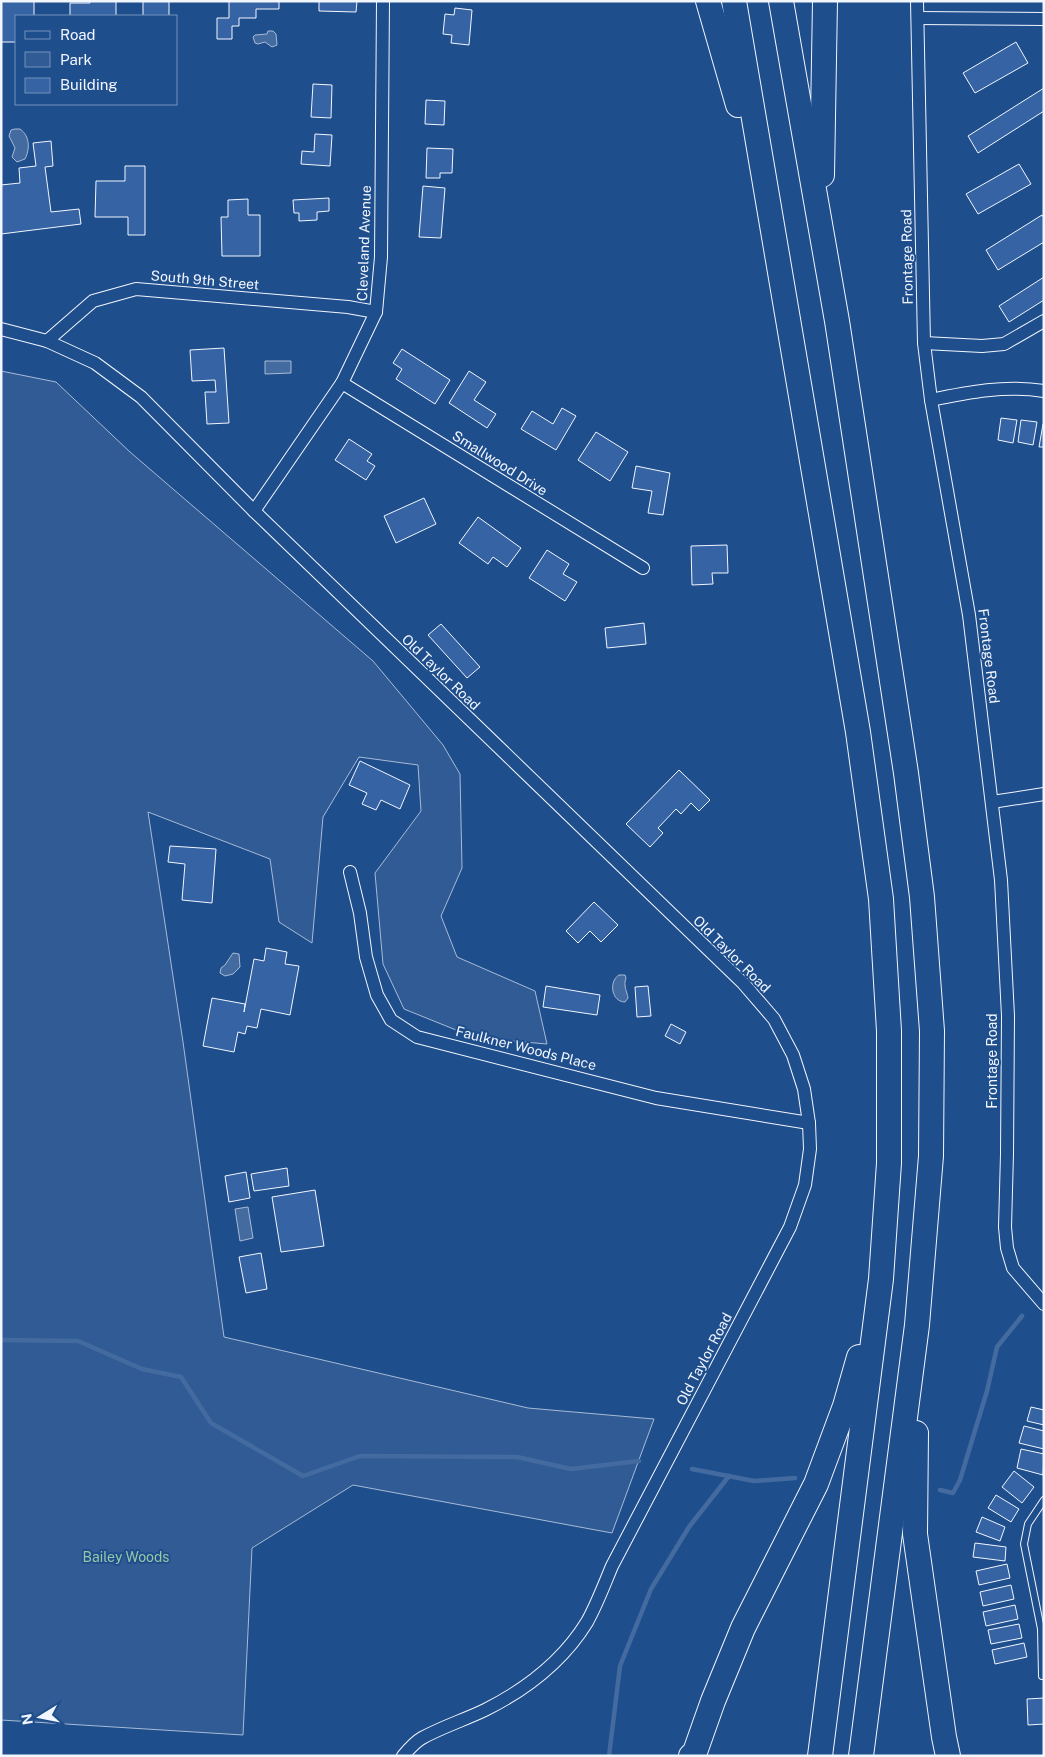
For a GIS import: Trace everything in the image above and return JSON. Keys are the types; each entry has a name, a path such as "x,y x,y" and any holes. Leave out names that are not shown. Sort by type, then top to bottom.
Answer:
{"highway":[{"path":"708,1 735,91 777,252"},
{"path":"734,1 858,732 881,899 890,1030 889,1163 881,1279 820,1756"},
{"path":"781,1 837,321 906,773 922,897 932,1031 931,1146 917,1325 861,1756"},
{"path":"821,231 825,1"},
{"path":"691,1756 696,1752 713,1701 742,1628 816,1484 845,1406 881,1279"},
{"path":"917,1325 914,1534 948,1756"}],"street":[{"name":"Cleveland Avenue","path":"254,511 342,383 376,312 381,257 384,1"},
{"name":"Frontage Road","path":"917,1 924,343 931,400 969,615 1001,880 1008,1016 1005,1227 1007,1248 1014,1268 1044,1304"},
{"path":"918,18 1042,21"},
{"name":"South 9th Street","path":"48,341 93,301 136,289 348,307 376,312"},
{"path":"924,343 982,346 1004,344 1044,321"},
{"name":"Old Taylor Road","path":"1,329 48,341 95,363 141,397 254,511 743,983 774,1018 793,1055 804,1089 809,1123 810,1149 805,1185 790,1227 612,1566 586,1622 568,1648 538,1677 507,1698 483,1711 420,1738 402,1756"},
{"name":"Smallwood Drive","path":"342,383 643,568"},
{"path":"931,400 974,391 1008,388 1044,391"},
{"path":"992,802 1044,794"},
{"name":"Faulkner Woods Place","path":"350,872 360,913 366,957 378,995 391,1020 418,1037 656,1098 809,1123"}],"lane":[{"path":"1042,1676 1041,1629 1024,1544 1028,1524 1044,1500"}],"green space":[{"name":"Bailey Woods","path":"1,371 56,382 130,452 373,661 443,745 460,774 462,868 441,916 457,957 535,991 547,1044 476,1038 404,1009 383,964 375,873 421,811 418,765 359,757 323,817 312,943 279,922 270,859 148,812 183,1042 224,1337 528,1408 654,1419 612,1533 353,1485 252,1548 243,1735 1,1720"}],"shaded area":[{"path":"268,31 273,31 276,34 277,45 272,47 265,42 255,43 253,37 255,35 267,34"},
{"path":"20,129 26,135 28,143 25,159 17,162 12,157 15,148 9,136 11,130"},
{"path":"265,361 291,361 291,373 265,374"},
{"path":"233,953 239,954 240,967 233,974 225,976 220,973 221,968"},
{"path":"619,975 625,975 626,978 625,986 628,998 625,1002 617,999 613,991 613,982"},
{"path":"248,1207 253,1238 240,1241 235,1209"}],"building":[{"path":"1,1 34,1 34,15 15,15 15,42 1,42"},
{"path":"90,1 116,1 116,15 70,15 70,3 90,3"},
{"path":"143,1 169,1 169,15 143,15"},
{"path":"229,1 279,1 279,9 256,9 256,18 239,18 239,26 232,26 232,39 217,39 217,18 229,18"},
{"path":"319,1 357,1 356,12 319,11"},
{"path":"455,8 472,10 469,45 451,43 452,35 443,34 445,14 454,15"},
{"path":"1016,42 1028,63 975,93 963,73"},
{"path":"313,84 332,85 331,118 311,117"},
{"path":"1044,88 1044,111 978,153 968,136"},
{"path":"426,100 445,101 444,125 425,124"},
{"path":"315,134 332,135 330,166 301,164 302,151 314,152"},
{"path":"51,141 53,166 45,167 51,212 79,209 81,224 1,234 1,185 20,183 19,168 36,166 33,143"},
{"path":"427,148 453,149 452,173 440,173 440,178 426,178"},
{"path":"1019,164 1031,184 978,214 966,194"},
{"path":"125,166 145,166 145,235 128,235 128,217 95,217 96,181 125,181"},
{"path":"423,186 445,188 441,238 419,237"},
{"path":"329,198 329,211 317,212 317,220 299,221 299,213 294,213 293,200"},
{"path":"248,199 248,215 260,215 260,256 222,256 221,217 228,217 228,200"},
{"path":"1042,215 1044,218 1044,242 998,270 986,250"},
{"path":"1044,277 1044,300 1009,322 999,306"},
{"path":"224,348 229,423 207,424 205,392 216,392 215,380 192,381 190,350"},
{"path":"402,349 450,380 435,404 396,379 402,369 393,363"},
{"path":"469,371 486,382 474,400 496,414 487,428 449,403"},
{"path":"562,408 576,416 556,450 521,429 532,411 553,424"},
{"path":"1001,418 1017,420 1013,443 998,440"},
{"path":"1021,420 1037,422 1033,445 1018,442"},
{"path":"1043,424 1044,447 1039,447"},
{"path":"596,432 628,452 610,481 578,460"},
{"path":"349,439 372,454 367,461 375,466 366,480 335,460"},
{"path":"636,466 670,473 663,515 648,513 652,491 632,488"},
{"path":"424,498 436,524 396,543 384,516"},
{"path":"478,517 521,548 507,567 493,557 488,564 459,543"},
{"path":"727,545 728,573 712,573 713,584 692,585 691,546"},
{"path":"547,550 569,564 563,574 577,582 565,601 529,578"},
{"path":"644,623 646,644 607,648 605,628"},
{"path":"441,624 480,667 467,678 428,635"},
{"path":"360,761 410,785 400,809 381,800 376,810 362,804 367,793 349,785"},
{"path":"679,770 710,800 699,811 691,803 681,814 676,809 658,828 663,833 650,847 626,824"},
{"path":"170,846 216,849 212,903 182,900 185,864 168,862"},
{"path":"594,902 618,925 601,942 590,931 578,943 566,931"},
{"path":"266,948 287,952 285,964 299,966 290,1015 261,1009 257,1028 247,1026 245,1034 238,1032 234,1052 203,1046 212,998 245,1004 244,1012 254,959 264,961"},
{"path":"546,986 600,995 597,1015 543,1007"},
{"path":"648,986 651,1016 637,1017 635,987"},
{"path":"671,1024 686,1032 680,1044 665,1036"},
{"path":"287,1168 289,1186 254,1191 251,1174"},
{"path":"246,1172 250,1198 229,1202 225,1176"},
{"path":"315,1190 324,1246 281,1252 272,1197"},
{"path":"261,1253 267,1289 246,1293 239,1257"},
{"path":"1031,1407 1044,1410 1044,1425 1027,1421"},
{"path":"1024,1426 1044,1431 1044,1449 1019,1443"},
{"path":"1021,1449 1044,1454 1043,1475 1017,1468"},
{"path":"1014,1471 1034,1487 1022,1503 1002,1487"},
{"path":"996,1495 1019,1509 1011,1522 988,1508"},
{"path":"982,1517 1005,1527 1000,1541 976,1532"},
{"path":"975,1543 1006,1547 1005,1561 973,1557"},
{"path":"1007,1564 1010,1578 979,1585 976,1571"},
{"path":"1011,1585 1014,1599 983,1606 980,1592"},
{"path":"1015,1605 1018,1619 986,1626 983,1612"},
{"path":"1019,1624 1022,1638 991,1644 988,1630"},
{"path":"1024,1643 1027,1657 995,1664 992,1650"},
{"path":"1044,1698 1044,1724 1028,1725 1027,1699"}],"waterway":[{"path":"940,1490 953,1493 960,1480 987,1391 997,1347 1022,1316"},
{"path":"1,1340 78,1341 142,1369 181,1377 211,1423 303,1476 360,1456 517,1457 571,1469 639,1461"},
{"path":"692,1469 754,1481 795,1478"},
{"path":"609,1756 620,1666 651,1589 689,1527 729,1476"}]}
